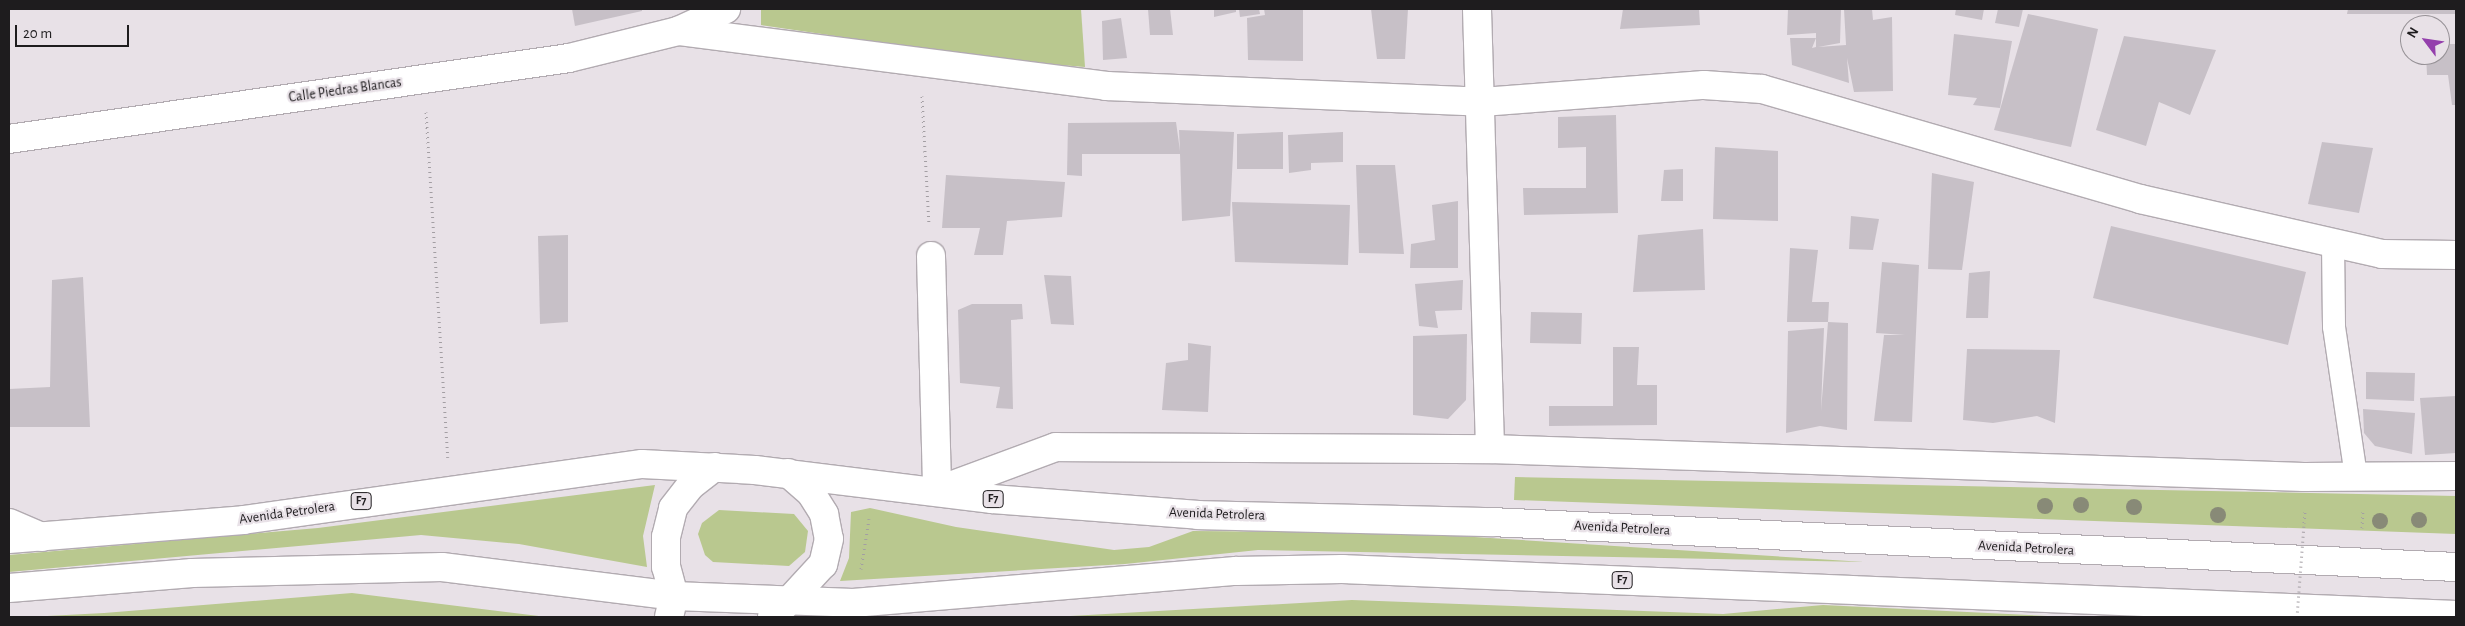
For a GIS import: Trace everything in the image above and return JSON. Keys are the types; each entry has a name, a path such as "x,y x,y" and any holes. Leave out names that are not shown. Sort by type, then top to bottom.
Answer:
{"main road":[{"path":"678,31 726,9"},
{"path":"1477,9 1482,102 1490,449"},
{"path":"678,31 1106,86 1482,102 1704,85 1762,88 2140,199 2382,254 2456,255"},
{"name":"Calle Piedras Blancas","path":"9,139 569,58 678,31"},
{"path":"931,256 937,491 1056,447 1490,449 2356,476 2456,476"},
{"name":"Avenida Petrolera","path":"9,540 244,520 450,488 642,464 714,467"},
{"path":"672,606 666,537 673,508 690,486 714,467"},
{"name":"F7","path":"714,467 788,473"},
{"path":"781,609 823,564 829,539 824,514 816,500 788,473"},
{"name":"Avenida Petrolera","path":"788,473 937,491 1198,515 1510,522 2324,565 2456,567"},
{"path":"9,523 42,537"},
{"name":"F7","path":"9,588 192,573 387,566 442,567 672,606 781,609 1226,572 1342,569 2456,615"}],"lane":[{"path":"2333,243 2334,327 2356,476"}],"path":[{"path":"920,62 931,256"},
{"path":"424,79 450,488"},
{"path":"859,580 870,508"},
{"path":"2297,617 2305,508 2315,509"},
{"path":"2354,511 2364,511 2363,528 2354,527"}],"green space":[{"path":"1081,9 1085,67 1000,60 761,25 761,10"},
{"path":"1515,477 2456,496 2456,534 1514,500"},
{"path":"655,485 643,536 647,567 519,544 421,535 9,572 9,555 318,528"},
{"path":"870,508 956,527 1114,550 1149,547 1193,531 1411,533 1864,562 1258,550 1125,564 840,581 849,558 851,512"},
{"path":"719,510 794,514 808,531 805,552 789,566 713,562 705,555 698,534 702,523"},
{"path":"352,593 547,617 28,617 104,613"},
{"path":"1352,600 1723,614 1823,605 2068,617 1053,617"}],"building":[{"path":"572,9 642,9 642,11 575,26"},
{"path":"1148,9 1170,9 1173,35 1150,35"},
{"path":"1214,9 1236,9 1236,12 1214,17"},
{"path":"1239,9 1259,9 1260,14 1240,17"},
{"path":"1264,9 1303,9 1303,61 1248,60 1247,18 1265,15"},
{"path":"1371,9 1408,9 1405,59 1377,59"},
{"path":"1623,9 1699,9 1700,25 1620,29"},
{"path":"1788,9 1841,9 1840,43 1818,47 1846,45 1844,9 1872,9 1873,20 1892,17 1893,91 1854,92 1847,58 1849,83 1792,65 1790,38 1816,38 1816,33 1787,35","holes":["1816,38 1816,47 1812,48"]},
{"path":"1956,9 1984,9 1982,20 1955,15"},
{"path":"1998,9 2023,9 2019,27 1995,23"},
{"path":"2348,9 2456,9 2456,14 2347,14"},
{"path":"2028,14 2098,29 2071,147 1994,130"},
{"path":"1121,18 1127,58 1103,60 1102,21"},
{"path":"1954,34 2012,41 2000,108 1973,105 1977,98 1948,95"},
{"path":"2124,36 2216,50 2190,115 2159,102 2146,146 2096,130"},
{"path":"2450,44 2456,44 2456,105 2452,105 2448,75 2427,75 2426,65 2450,65"},
{"path":"1616,115 1618,213 1524,215 1523,188 1586,188 1586,147 1558,148 1558,117"},
{"path":"1176,122 1180,151 1179,130 1234,132 1230,216 1182,221 1180,154 1082,154 1082,176 1067,175 1068,123"},
{"path":"1283,132 1283,169 1237,169 1237,134"},
{"path":"1343,132 1343,162 1311,163 1311,170 1289,173 1288,135"},
{"path":"2322,142 2373,148 2359,213 2308,204"},
{"path":"1715,147 1778,151 1778,221 1713,219"},
{"path":"1356,165 1395,165 1404,254 1359,253"},
{"path":"1683,169 1683,201 1661,201 1664,170"},
{"path":"1932,173 1974,182 1962,270 1928,269"},
{"path":"946,175 1065,182 1062,217 1007,221 1003,255 974,255 980,228 942,228"},
{"path":"1458,201 1458,268 1410,268 1411,244 1435,240 1432,205"},
{"path":"1232,202 1350,205 1348,265 1235,262"},
{"path":"1851,216 1879,219 1873,250 1849,249"},
{"path":"2111,226 2306,272 2288,345 2093,298"},
{"path":"1703,229 1705,290 1633,292 1638,235"},
{"path":"568,235 568,322 540,324 538,236"},
{"path":"1790,248 1818,250 1812,302 1829,302 1828,322 1787,322"},
{"path":"1882,262 1919,265 1912,422 1874,421 1884,335 1905,335 1876,333"},
{"path":"1990,271 1988,318 1966,318 1969,273"},
{"path":"1044,275 1071,276 1074,325 1051,324"},
{"path":"83,277 90,427 10,427 9,389 50,387 52,280"},
{"path":"1463,280 1462,310 1435,311 1438,328 1419,326 1415,284"},
{"path":"972,304 1022,304 1023,319 1011,320 1013,409 996,408 1000,387 960,383 958,310"},
{"path":"1531,312 1582,313 1581,344 1530,343"},
{"path":"1828,322 1848,323 1847,430 1820,426 1786,433 1788,331 1824,328 1821,411"},
{"path":"1467,334 1466,400 1448,419 1413,415 1413,336"},
{"path":"1188,343 1211,346 1208,412 1162,410 1166,363 1188,360"},
{"path":"1613,347 1639,347 1637,385 1657,385 1657,425 1549,426 1549,406 1613,406"},
{"path":"1967,349 2060,350 2055,423 2037,416 1993,423 1963,420"},
{"path":"2366,372 2415,373 2414,401 2366,399"},
{"path":"2456,396 2456,453 2425,455 2420,398"},
{"path":"2363,409 2415,413 2412,454 2375,446 2364,433"}]}
